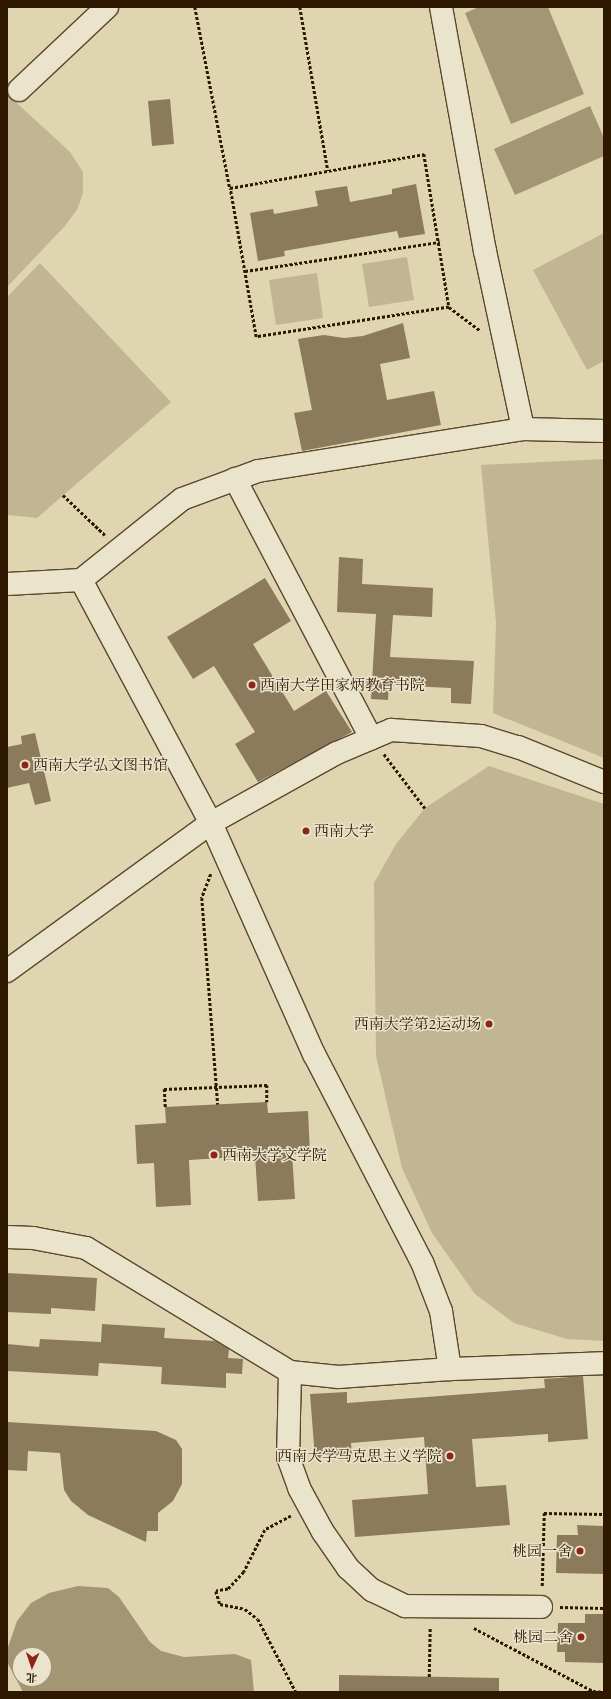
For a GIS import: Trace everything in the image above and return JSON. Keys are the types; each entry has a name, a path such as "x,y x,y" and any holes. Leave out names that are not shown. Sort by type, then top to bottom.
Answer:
{"lane":[{"path":"19,90 107,7"},
{"path":"441,7 523,429"},
{"path":"7,584 81,580 122,550 182,499 258,470 523,429 604,431"},
{"path":"235,479 371,738"},
{"path":"81,580 211,823 220,847 314,1054 422,1262 441,1311 450,1370"},
{"path":"7,971 211,823 337,753 391,730 481,736 518,747 604,782"},
{"path":"7,1237 33,1238 86,1248 290,1372 339,1377 604,1362"},
{"path":"290,1372 288,1457 308,1506 348,1568 372,1590 405,1606 541,1607"}],"path":[{"path":"195,7 230,188 256,337 449,307"},
{"path":"300,7 328,171"},
{"path":"230,188 424,154 440,242 449,307 507,351"},
{"path":"245,272 440,242"},
{"path":"63,496 122,550"},
{"path":"371,738 425,808"},
{"path":"218,1104 202,898 220,847"},
{"path":"165,1107 164,1089 217,1086 267,1085 267,1102"},
{"path":"296,1692 258,1619 245,1609 220,1604 216,1591 228,1588 244,1572 265,1530 308,1506"},
{"path":"604,1514 544,1513 541,1607 604,1608"},
{"path":"430,1606 430,1677"},
{"path":"462,1607 462,1622 593,1692 604,1692"}],"shaded area":[{"path":"479,7 548,7 584,94 511,124 465,13"},
{"path":"7,94 70,152 83,172 83,193 77,210 64,227 7,287"},
{"path":"590,106 604,138 604,156 515,195 494,149"},
{"path":"604,233 604,361 587,370 533,270"},
{"path":"407,257 414,300 369,307 362,264"},
{"path":"40,263 171,402 37,518 7,515 7,297"},
{"path":"317,273 323,318 276,325 269,280"},
{"path":"604,459 604,758 493,713 496,623 481,465"},
{"name":"西南大学第2运动场","path":"489,766 604,804 604,1341 567,1339 514,1323 475,1294 432,1233 402,1168 376,1056 374,883 396,844 425,808"},
{"path":"78,1586 108,1588 119,1597 150,1642 161,1651 184,1657 235,1654 251,1660 254,1692 23,1692 20,1687 52,1687 52,1647 12,1647 12,1671 7,1662 7,1650 17,1621 31,1603 49,1593"}],"building":[{"path":"170,99 174,144 152,146 148,101"},
{"path":"416,184 425,234 399,238 397,231 284,251 285,256 258,261 250,213 273,209 274,214 318,206 315,191 347,186 350,202 392,194 392,189"},
{"path":"403,323 410,358 380,364 387,400 434,391 441,425 302,451 294,413 312,410 298,339 324,335 344,338 363,336"},
{"path":"339,557 363,559 362,584 433,588 432,617 393,615 390,657 474,661 471,704 451,703 451,688 389,685 388,700 371,699 376,614 337,612"},
{"name":"西南大学田家炳教育书院","path":"265,578 291,621 253,644 294,711 326,691 352,732 258,782 235,744 255,732 214,666 193,679 167,637"},
{"name":"西南大学弘文图书馆","path":"35,733 51,801 35,805 29,783 7,788 7,747 22,744 21,736"},
{"name":"西南大学文学院","path":"267,1102 268,1113 308,1111 310,1153 292,1154 295,1199 258,1201 255,1156 189,1160 191,1205 156,1207 154,1163 137,1164 135,1125 166,1123 165,1107"},
{"path":"7,1273 97,1278 95,1311 51,1308 51,1314 7,1312"},
{"path":"102,1324 165,1328 164,1338 215,1341 229,1349 228,1358 243,1359 242,1374 226,1373 226,1388 161,1384 162,1367 99,1363 98,1376 7,1371 7,1344 39,1347 40,1339 101,1342"},
{"name":"西南大学马克思主义学院","path":"583,1376 588,1439 548,1442 548,1434 472,1439 476,1487 506,1485 510,1525 355,1537 352,1500 428,1494 424,1437 351,1443 352,1455 315,1458 310,1394 347,1392 347,1403 545,1388 544,1379"},
{"path":"7,1422 156,1431 176,1440 182,1449 182,1484 173,1501 158,1513 158,1531 147,1531 146,1542 88,1515 71,1501 64,1490 60,1453 28,1451 27,1471 7,1470"},
{"name":"桃园一舍","path":"577,1525 604,1526 604,1574 556,1573 557,1535 578,1535"},
{"name":"桃园二舍","path":"585,1614 604,1614 604,1663 565,1662 565,1652 557,1652 558,1623 585,1623"},
{"path":"339,1675 499,1678 499,1692 339,1692"}],"place":[{"name":"西南大学田家炳教育书院","path":"252,685"},
{"name":"西南大学弘文图书馆","path":"25,765"},
{"name":"西南大学","path":"306,831"},
{"name":"西南大学第2运动场","path":"489,1024"},
{"name":"西南大学文学院","path":"214,1155"},
{"name":"西南大学马克思主义学院","path":"450,1456"},
{"name":"桃园一舍","path":"580,1551"},
{"name":"桃园二舍","path":"581,1637"}]}
